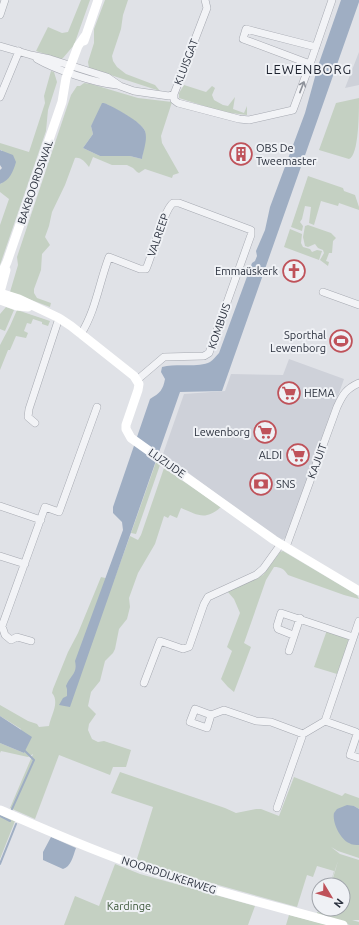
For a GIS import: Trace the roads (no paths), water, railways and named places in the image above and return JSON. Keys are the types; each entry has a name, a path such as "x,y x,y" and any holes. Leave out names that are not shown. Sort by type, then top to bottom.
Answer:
{"street":[{"path":"0,15 5,0"},
{"name":"BAKBOORDSWAL","path":"0,277 7,262 62,102 67,92 72,70 82,48 98,0"},
{"name":"KLUISGAT","path":"0,46 50,59 105,84 120,86 149,94 169,96 174,94 207,8 205,0"},
{"path":"174,94 174,100 178,103 239,119 249,120 293,110 332,0"},
{"path":"310,64 243,39 246,29 316,46"},
{"path":"0,97 19,51"},
{"name":"VALREEP","path":"81,334 96,301 101,279 109,257 140,269 146,269 167,210 173,203 179,203 251,230 251,235 240,267"},
{"name":"BAKBOORDSWAL","path":"0,293 6,274 7,262"},
{"name":"KOMBUIS","path":"137,380 164,357 204,356 209,353 240,267"},
{"path":"323,292 359,305"},
{"path":"0,293 59,318 131,373 137,380"},
{"path":"0,300 17,306 36,308"},
{"path":"35,423 28,418 29,409 59,318"},
{"name":"LIJZIJDE","path":"137,380 139,384 138,390 126,425 128,433 136,441 283,546 359,591"},
{"name":"KAJUIT","path":"144,683 160,642 183,649 189,647 204,604 208,597 258,573 283,546 337,407 343,395 351,387 359,383"},
{"path":"31,641 17,636 11,640 5,635 1,626 45,507 58,512 97,407"},
{"path":"0,506 40,520"},
{"path":"0,556 25,564"},
{"path":"293,635 278,629 277,623 281,613 300,618 353,637"},
{"path":"289,651 293,635 300,618"},
{"path":"277,808 303,734 325,720 353,637 358,630 359,621"},
{"path":"211,715 224,710 256,721 271,722 303,734"},
{"path":"325,720 356,732 359,736 356,737 350,756 359,758"},
{"name":"NOORDDIJKERWEG","path":"0,810 86,847 148,870 343,925"}],"water":[{"path":"341,0 359,0 359,2 222,391 180,392 70,707 59,705 63,698 67,696 66,686 75,672 75,661 123,530 122,522 113,513 113,507 150,399 162,389 165,379 161,372 162,367 205,364 211,361 219,353 252,263 255,261 257,256 256,251 265,230 270,207 305,113 318,66"},
{"path":"102,103 109,105 127,115 143,127 146,138 142,159 130,156 100,156 83,148 93,134 91,126"},
{"path":"0,150 13,155 16,162 11,175 0,184 0,170 2,168 0,165"},
{"path":"0,716 32,737 24,753 0,743"},
{"path":"347,805 354,806 359,809 359,845 354,845 346,841 335,825 334,813 337,809"},
{"path":"51,837 76,848 71,861 66,868 63,869 43,860 43,852"}],"waterway":[{"path":"12,809 34,760 25,751"},
{"path":"0,816 10,821"},
{"path":"0,864 16,824"}],"place":[{"name":"OBS De Tweemaster","path":"241,154"},
{"name":"Emmaüskerk","path":"294,271"},
{"name":"Sporthal Lewenborg","path":"341,341"},
{"name":"HEMA","path":"289,393"},
{"name":"Lewenborg","path":"265,432"},
{"name":"ALDI","path":"298,455"},
{"name":"SNS","path":"261,484"}],"district":[{"name":"LEWENBORG","path":"309,69"}],"park label":[{"name":"Kardinge","path":"129,906"}]}
